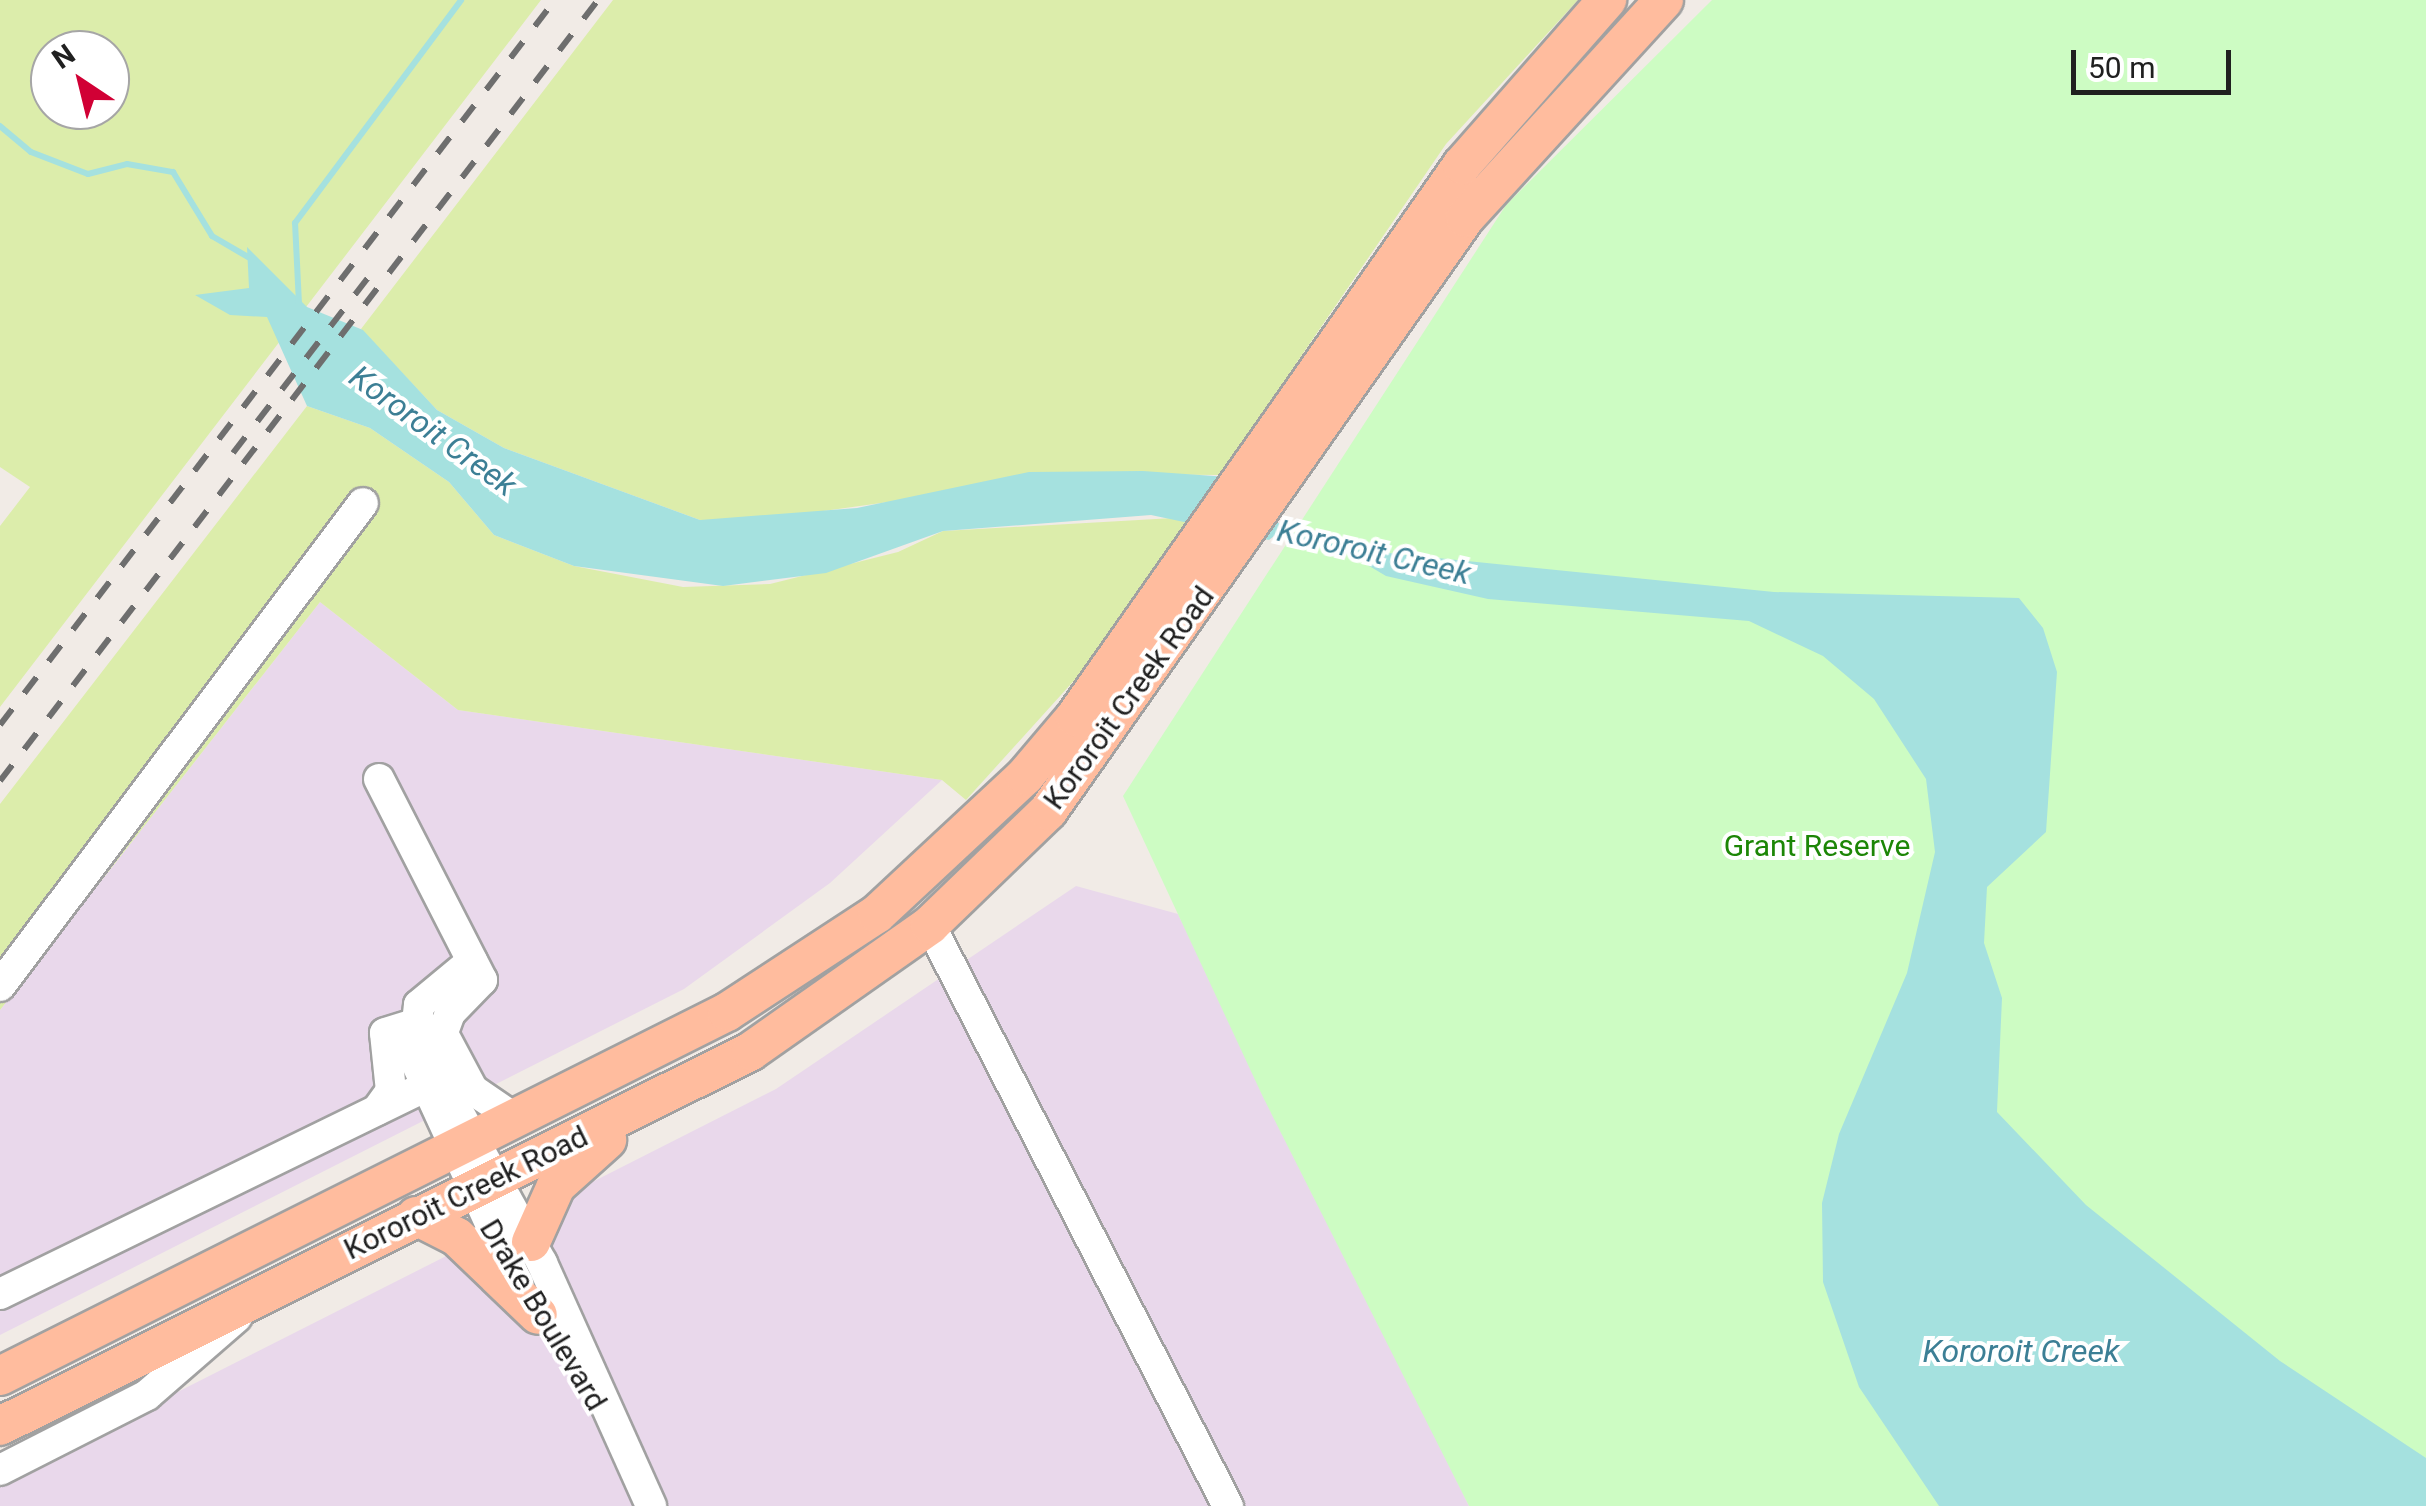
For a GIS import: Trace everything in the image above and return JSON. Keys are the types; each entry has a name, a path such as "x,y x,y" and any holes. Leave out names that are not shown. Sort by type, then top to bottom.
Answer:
{"main road":[{"name":"Kororoit Creek Road","path":"0,1426 678,1089 817,1008 930,925 1048,811 1187,590 1327,352 1462,165 1607,0"},
{"name":"Kororoit Creek Road","path":"0,1376 766,990 877,914 1025,776 1187,590 1358,374 1465,218 1664,0"},
{"path":"530,1242 545,1200 573,1168 678,1089"},
{"path":"416,1216 457,1237 538,1315"}],"street":[{"path":"0,986 363,503"},
{"path":"379,779 477,971"},
{"path":"930,925 1228,1506"},
{"path":"410,1025 432,988 477,971"},
{"path":"432,1084 442,1032 477,971"},
{"path":"376,1110 391,1091 385,1034 410,1025 442,1032 474,1090 514,1118"},
{"path":"410,1025 432,1084"},
{"path":"0,1294 432,1084"},
{"name":"Drake Boulevard","path":"432,1084 484,1184 538,1315 611,1426"},
{"name":"Drake Boulevard","path":"484,1184 530,1242 611,1426 651,1506"},
{"path":"0,1470 126,1406 261,1294"}],"shaded area":[{"path":"320,602 458,710 942,780 830,883 684,989 0,1335 0,1010"},
{"path":"1076,886 1178,914 1469,1506 0,1506 0,1482 776,1089"}],"green space":[{"path":"0,0 541,0 0,707 0,526 30,487 0,467"},
{"path":"613,0 1578,0 1446,144 1220,475 1089,474 759,520 700,520 504,448 437,410 361,329"},
{"name":"Grant Reserve","path":"1712,0 2426,0 2426,1506 1469,1506 1263,1097 1123,796 1506,205"},
{"path":"307,406 370,428 449,482 494,535 574,566 683,587 770,584 898,552 943,531 1191,517 1079,675 966,800 942,780 458,710 320,602 0,1010 0,804"}],"water":[{"name":"Kororoit Creek","path":"247,247 307,307 363,330 437,410 504,448 700,520 857,508 1029,472 1143,471 1228,477 1284,528 1269,540 1151,515 943,531 826,573 723,586 574,566 494,535 449,482 370,428 307,406 267,317 230,315 195,295 249,288"},
{"name":"Kororoit Creek","path":"1339,548 1774,592 2019,598 2043,628 2057,672 2046,832 1987,887 1984,943 2002,998 1997,1112 2086,1205 2280,1361 2426,1458 2426,1506 1939,1506 1859,1387 1823,1282 1822,1203 1839,1134 1907,973 1935,852 1926,779 1874,699 1823,656 1749,621 1488,599 1386,576"}],"waterway":[{"path":"299,304 295,223 461,0"},
{"name":"Kororoit Creek","path":"0,126 31,152 88,174 127,164 173,172 212,236 248,257"},
{"name":"Kororoit Creek","path":"1276,532 1346,550"}],"railway":[{"path":"0,725 555,0"},
{"path":"0,781 598,0"},
{"path":"233,453 377,266"}]}
